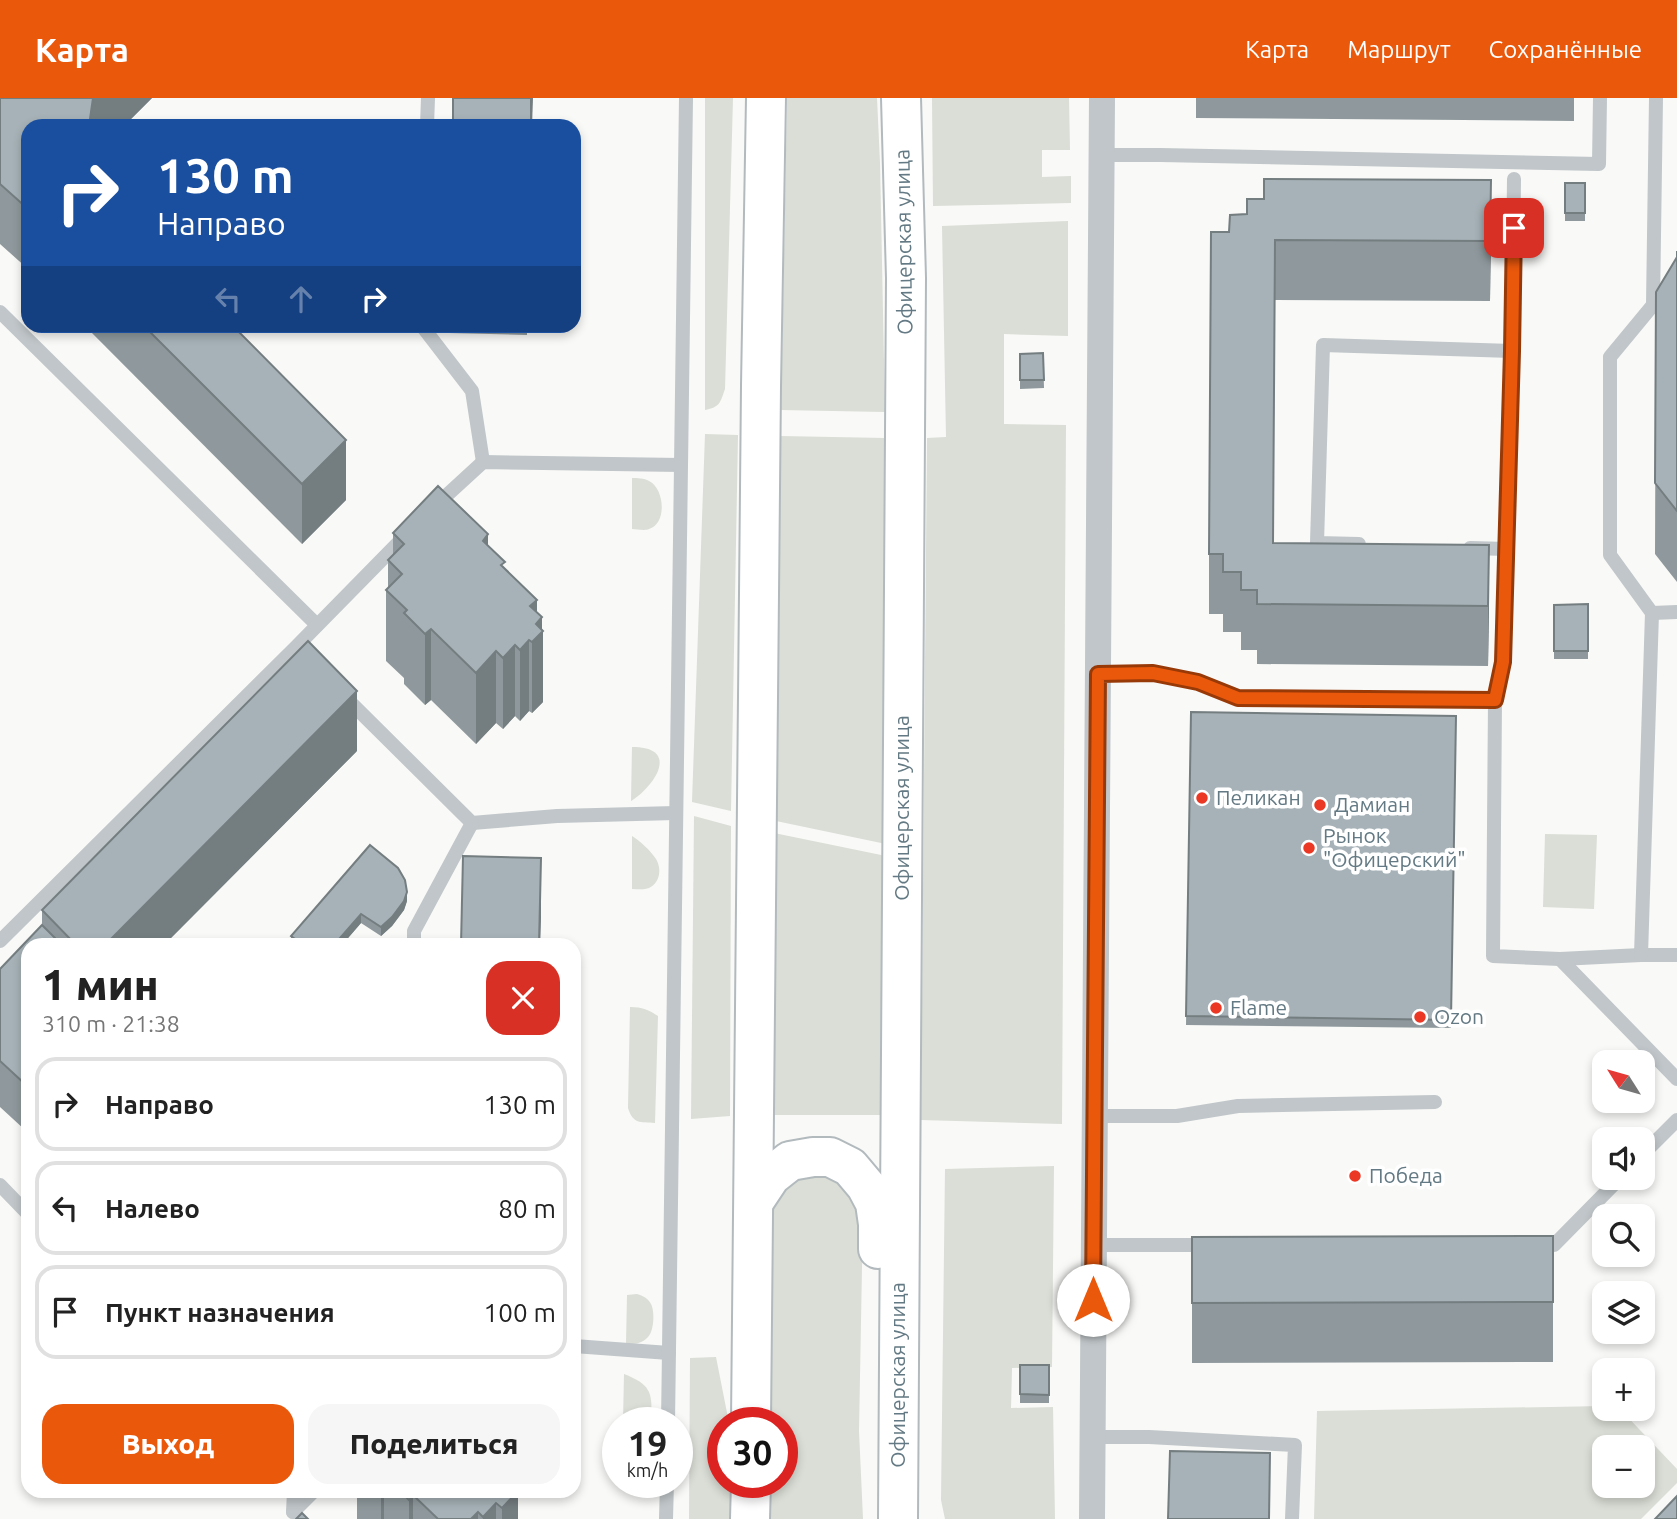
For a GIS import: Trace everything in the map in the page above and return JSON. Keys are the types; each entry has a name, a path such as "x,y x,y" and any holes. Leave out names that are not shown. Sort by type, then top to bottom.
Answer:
{"main road":[{"path":"751,1407 766,98"},
{"name":"Офицерская улица","path":"897,1519 906,278 901,98"},
{"name":"Офицерская улица","path":"755,1199 771,1176 790,1161 830,1157 850,1167 866,1186 874,1203 878,1224 877,1369 897,1519"},
{"path":"750,1519 751,1498"}],"street":[{"path":"1092,1519 1102,98"}],"lane":[{"path":"427,119 428,98"},
{"path":"668,1407 686,98"},
{"path":"1101,155 1599,164 1600,98"},
{"path":"1641,955 1652,613 1610,555 1610,357 1659,305 1656,98"},
{"path":"1514,179 1503,662 1495,700 1493,956 1560,959 1677,955"},
{"path":"0,312 21,333"},
{"path":"21,333 317,625"},
{"path":"427,333 472,391 483,462"},
{"path":"1371,545 1317,543 1323,345 1512,351"},
{"path":"0,941 301,652 317,625 483,462 681,465"},
{"path":"1452,547 1507,549"},
{"path":"1652,613 1677,612"},
{"path":"1098,674 1153,673 1198,682 1238,698 1495,700"},
{"path":"333,685 472,823 557,816 676,813"},
{"path":"414,938 414,932 472,823"},
{"path":"1560,959 1677,1079"},
{"path":"1094,1116 1177,1116 1238,1106 1435,1102"},
{"path":"1655,1142 1677,1120"},
{"path":"0,1185 21,1207"},
{"path":"1513,1245 1554,1245 1608,1190"},
{"path":"1094,1245 1227,1245"},
{"path":"581,1347 669,1353"},
{"path":"1092,1437 1149,1437 1295,1445 1292,1519"},
{"path":"294,1498 294,1517"},
{"path":"294,1517 309,1498"},
{"path":"666,1519 667,1498"}],"shaded area":[{"path":"705,98 733,98 725,389 719,404 705,410"},
{"path":"787,98 877,98 885,412 781,410"},
{"path":"932,98 1069,98 1070,150 1042,150 1042,177 1071,176 1071,203 933,206"},
{"path":"1068,221 1068,336 1004,334 1004,424 1066,425 1062,1124 921,1120 927,438 946,437 942,226"},
{"path":"705,434 738,435 731,811 692,802"},
{"path":"780,436 885,438 886,844 776,821"},
{"path":"632,478 649,481 661,498 659,521 647,530 632,529"},
{"path":"632,747 656,753 659,768 648,786 631,801"},
{"path":"694,816 731,826 730,1116 691,1119"},
{"path":"774,833 886,856 880,1115 774,1115"},
{"path":"1545,834 1597,835 1594,909 1543,907"},
{"path":"632,836 648,849 658,863 658,879 647,889 632,889"},
{"path":"630,1007 645,1009 658,1016 655,1123 635,1120 628,1108"},
{"path":"1054,1166 1052,1367 1012,1368 1011,1408 1053,1407 1055,1519 945,1519 941,1500 945,1169"},
{"path":"825,1174 842,1180 863,1212 859,1431 863,1519 766,1519 766,1498 798,1498 798,1407 766,1407 772,1208 794,1177"},
{"path":"627,1295 645,1297 651,1304 653,1326 643,1341 626,1344"},
{"path":"716,1357 726,1407 707,1407 707,1498 732,1498 732,1519 689,1519 689,1498 693,1498 690,1358"},
{"path":"624,1374 644,1385 650,1395 651,1407 623,1407"},
{"path":"1592,1406 1592,1421 1631,1421 1645,1435 1592,1435 1592,1498 1655,1498 1655,1446 1677,1469 1677,1483 1641,1519 1314,1519 1317,1411"}],"building":[{"path":"0,98 93,98 90,119 21,119 21,203 0,184"},
{"path":"453,98 531,98 531,119 453,119"},
{"path":"1264,179 1491,180 1490,241 1275,240 1273,543 1489,545 1488,606 1257,604 1257,590 1241,590 1241,572 1223,572 1223,554 1209,554 1211,232 1229,232 1230,215 1247,214 1247,199 1264,199"},
{"path":"1565,183 1585,183 1585,213 1565,213"},
{"path":"1677,257 1677,511 1655,483 1656,292"},
{"path":"151,333 240,333 346,440 302,484"},
{"path":"1043,353 1044,380 1020,380 1020,354"},
{"path":"438,486 488,534 483,541 505,562 501,565 537,600 530,606 542,617 536,624 543,631 532,642 529,640 520,650 515,645 503,658 496,651 476,673 431,629 425,634 404,613 407,610 386,590 402,574 388,560 404,544 393,533"},
{"path":"1588,604 1588,651 1554,651 1554,605"},
{"path":"308,641 357,691 112,938 69,938 42,910"},
{"path":"1191,712 1456,716 1451,1020 1186,1016"},
{"path":"370,845 398,868 405,880 407,892 404,901 381,927 361,914 340,938 291,936"},
{"path":"463,856 541,858 539,938 461,938"},
{"path":"42,925 55,938 30,938"},
{"path":"21,947 21,1080 0,1061 0,969"},
{"path":"1553,1236 1553,1302 1192,1303 1192,1237"},
{"path":"1020,1365 1049,1365 1049,1395 1020,1394"},
{"path":"1170,1451 1270,1453 1269,1519 1168,1519"},
{"path":"1677,1496 1677,1519 1655,1519"},
{"path":"416,1498 511,1498 502,1508 496,1503 483,1517 478,1512 471,1519 438,1519"},
{"path":"302,1513 308,1519 296,1519"}],"place":[{"name":"Пеликан","path":"1202,798"},
{"name":"Дамиан","path":"1320,805"},
{"name":"Рынок \"Офицерский\"","path":"1309,848"},
{"name":"Flame","path":"1216,1008"},
{"name":"Ozon","path":"1420,1017"},
{"name":"Победа","path":"1355,1176"}],"route":[{"path":"1093,1300 1098,674 1153,673 1198,682 1238,698 1495,700 1503,662 1514,228"}]}
